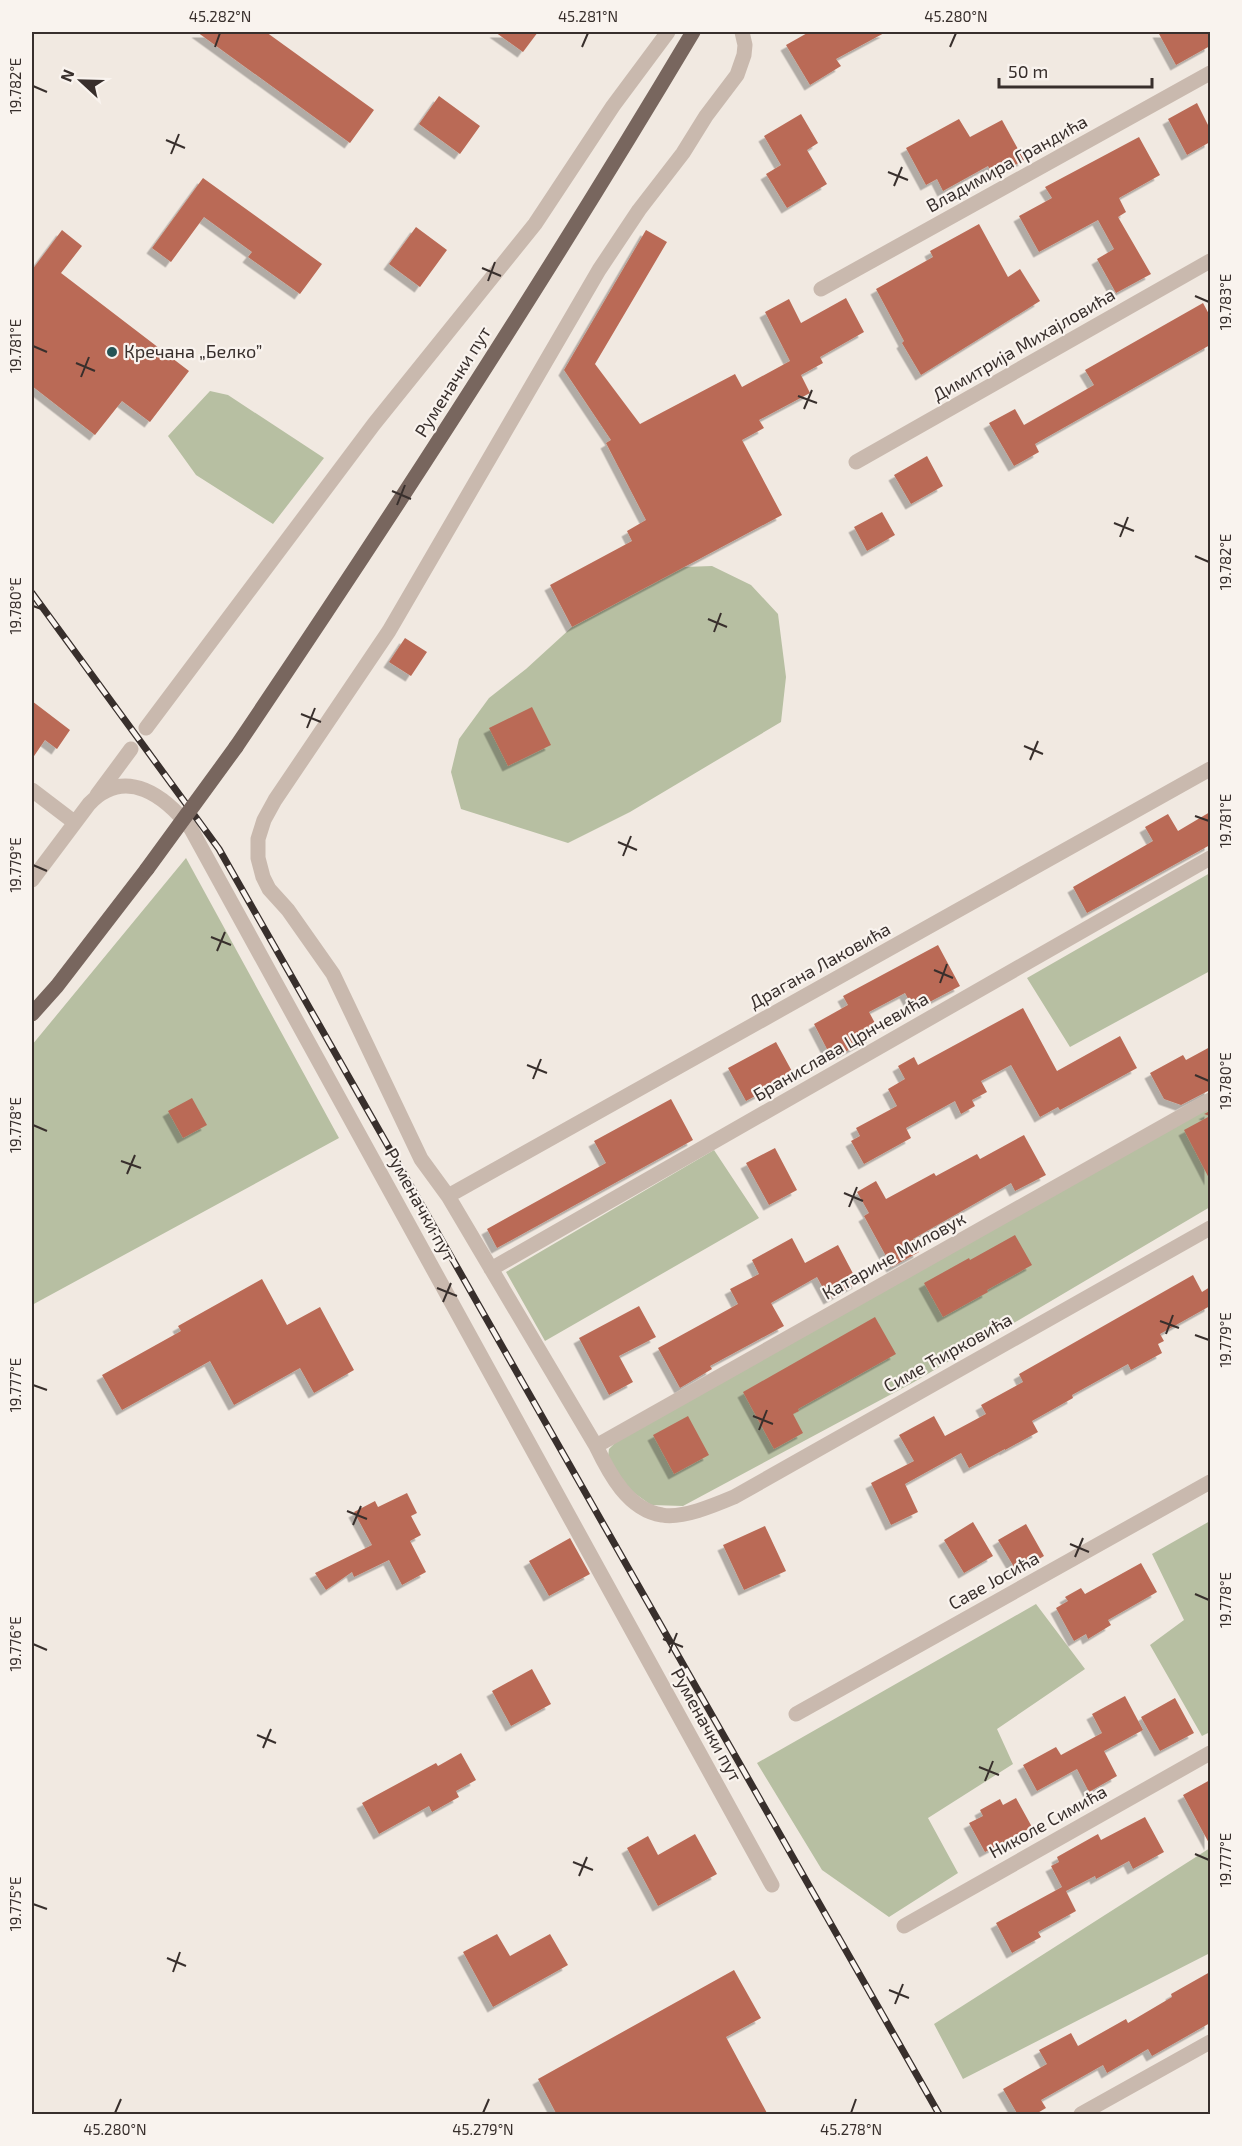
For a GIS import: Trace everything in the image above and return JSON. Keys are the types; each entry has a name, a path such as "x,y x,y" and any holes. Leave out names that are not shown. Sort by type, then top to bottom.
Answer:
{"main road":[{"name":"Руменачки пут","path":"32,1014 57,986 147,869 236,747 462,405 693,32"}],"street":[{"path":"146,728 374,424 536,224 613,106 668,32"},
{"name":"Симе Ћирковића","path":"742,32 745,45 737,75 706,116 683,153 639,210 599,270 389,631 275,800 261,829 257,848 263,877 333,974 421,1159 448,1196 596,1446 610,1475 634,1502 649,1511 663,1516 703,1510 734,1497 1210,1228"},
{"name":"Владимира Грандића","path":"821,289 1210,73"},
{"name":"Димитрија Михајловића","path":"856,462 1210,261"},
{"path":"92,801 131,749"},
{"name":"Драгана Лаковића","path":"448,1196 1210,769"},
{"name":"Руменачки пут","path":"32,880 92,801 110,789 124,786 138,787 153,792 167,802 191,829 772,1885"},
{"path":"32,790 74,822"},
{"name":"Бранислава Црнчевића","path":"491,1269 1210,858"},
{"name":"Катарине Миловук","path":"596,1446 1210,1100"},
{"name":"Саве Јосића","path":"796,1714 1210,1482"},
{"name":"Николе Симића","path":"904,1926 1210,1753"},
{"path":"1081,2115 1210,2042"}],"green space":[{"path":"210,391 228,395 324,458 273,524 196,475 168,436"},
{"path":"712,566 751,585 778,614 786,677 781,722 630,812 568,843 461,809 451,772 459,739 489,698 526,669 572,627 684,567"},
{"path":"186,858 339,1138 32,1305 32,1045"},
{"path":"1210,873 1210,971 1070,1047 1027,978"},
{"path":"1210,1107 1210,1207 914,1382 683,1506 651,1505 623,1485 608,1457 609,1449 617,1441"},
{"path":"714,1150 759,1218 545,1341 506,1272"},
{"path":"1210,1521 1210,1732 1202,1736 1150,1645 1184,1620 1152,1554"},
{"path":"1036,1604 1085,1669 997,1729 1013,1764 928,1818 958,1873 889,1917 822,1870 757,1763"},
{"path":"1210,1848 1210,1953 963,2079 934,2024"}],"building":[{"path":"197,32 266,32 374,110 350,143"},
{"path":"495,32 538,32 523,52"},
{"path":"809,32 886,32 836,59 841,66 810,85 786,45"},
{"path":"1158,32 1210,32 1210,46 1176,65"},
{"path":"439,96 480,126 460,154 419,124"},
{"path":"1197,103 1210,129 1210,142 1187,155 1168,119"},
{"path":"801,114 818,143 807,150 827,184 787,208 766,174 781,165 764,136"},
{"path":"959,119 970,137 1002,120 1024,160 994,177 988,166 943,191 937,179 926,185 906,148"},
{"path":"1139,137 1160,175 1119,198 1126,212 1118,217 1151,274 1116,293 1097,259 1114,249 1098,220 1039,252 1019,216 1052,198 1045,187"},
{"path":"203,178 322,264 300,294 248,257 252,252 204,217 171,262 152,248"},
{"path":"979,224 1008,277 1020,269 1040,301 921,375 902,343 904,341 876,289 933,257 930,251"},
{"path":"416,227 447,250 420,287 389,264"},
{"path":"62,230 82,246 61,273 189,371 150,422 122,401 95,435 32,386 32,270"},
{"path":"646,230 667,242 595,364 640,424 735,374 742,387 790,361 765,312 789,299 801,323 846,298 864,332 820,357 823,363 801,375 810,393 759,420 764,428 742,440 782,515 572,627 550,585 632,541 627,531 646,520 606,443 611,440 564,370"},
{"path":"1203,303 1210,316 1210,345 1035,444 1039,452 1014,466 989,423 1015,409 1024,425 1094,385 1085,370"},
{"path":"927,456 943,486 911,504 894,475"},
{"path":"882,512 895,535 867,551 854,527"},
{"path":"405,638 427,652 411,676 389,662"},
{"path":"32,701 70,730 57,749 45,740 32,759"},
{"path":"532,707 551,745 508,766 489,728"},
{"path":"1210,812 1210,845 1087,913 1073,887 1153,841 1145,827 1168,814 1178,831"},
{"path":"938,945 960,986 920,1007 916,1001 911,1004 905,993 869,1012 876,1025 871,1038 841,1054 827,1049 814,1024 848,1005 843,996"},
{"path":"1023,1008 1057,1071 1120,1036 1137,1068 1060,1110 1058,1107 1040,1117 1011,1065 981,1081 987,1092 972,1100 975,1106 961,1114 955,1101 906,1128 911,1138 864,1164 851,1141 860,1136 856,1128 897,1106 888,1089 905,1079 898,1066 914,1057 918,1065"},
{"path":"776,1042 794,1075 746,1101 728,1068"},
{"path":"1210,1047 1210,1090 1181,1105 1164,1099 1150,1073 1183,1055 1186,1060"},
{"path":"192,1098 207,1125 183,1138 168,1111"},
{"path":"671,1099 693,1140 497,1248 487,1229 606,1163 594,1141"},
{"path":"1210,1116 1210,1180 1184,1130"},
{"path":"1024,1135 1046,1175 1015,1191 1011,1183 913,1239 919,1252 892,1267 864,1216 869,1213 857,1192 876,1181 886,1199 934,1173 936,1176 977,1154 980,1159"},
{"path":"775,1148 797,1190 769,1205 746,1163"},
{"path":"1015,1235 1032,1265 943,1317 924,1283"},
{"path":"792,1238 805,1263 838,1245 858,1283 829,1299 817,1277 771,1303 784,1326 710,1366 712,1369 680,1388 658,1348 738,1304 730,1289 759,1274 752,1260"},
{"path":"1193,1275 1202,1292 1210,1287 1210,1306 1160,1334 1164,1341 1158,1344 1162,1353 1131,1370 1128,1364 1072,1395 1073,1398 1032,1421 1038,1432 1005,1450 969,1468 961,1453 905,1484 918,1512 891,1525 871,1483 914,1461 899,1435 934,1416 945,1436 986,1414 981,1405 1023,1382 1019,1374"},
{"path":"262,1279 287,1325 320,1307 354,1370 314,1393 300,1368 234,1405 210,1361 122,1410 102,1375 181,1331 178,1326"},
{"path":"639,1306 656,1337 619,1356 633,1382 609,1395 579,1338"},
{"path":"875,1317 896,1354 798,1409 799,1411 793,1414 803,1433 774,1449 743,1392"},
{"path":"688,1416 709,1455 674,1474 653,1435"},
{"path":"407,1493 417,1513 411,1516 421,1535 410,1541 426,1572 402,1585 389,1560 354,1577 352,1572 326,1590 315,1573 372,1545 354,1512 375,1501 378,1507"},
{"path":"973,1522 993,1556 964,1573 944,1540"},
{"path":"1026,1524 1044,1556 1017,1572 998,1540"},
{"path":"765,1526 786,1571 744,1590 723,1545"},
{"path":"570,1538 590,1574 549,1596 529,1561"},
{"path":"1141,1563 1157,1592 1108,1620 1111,1625 1088,1639 1086,1634 1074,1641 1056,1608 1068,1601 1065,1597 1081,1588 1085,1594"},
{"path":"532,1669 551,1704 511,1726 492,1691"},
{"path":"1125,1696 1143,1730 1104,1751 1117,1776 1089,1792 1077,1769 1037,1791 1023,1765 1056,1747 1061,1755 1102,1733 1092,1714"},
{"path":"1175,1698 1194,1733 1160,1751 1141,1717"},
{"path":"461,1753 476,1780 456,1791 459,1797 432,1812 429,1806 379,1834 362,1803 436,1763 438,1766"},
{"path":"1210,1780 1210,1845 1183,1795"},
{"path":"1016,1798 1032,1827 985,1852 969,1823 983,1816 980,1810 1000,1799 1003,1805"},
{"path":"1145,1817 1164,1852 1133,1869 1129,1861 1096,1879 1095,1876 1066,1891 1076,1911 1038,1932 1041,1937 1012,1953 996,1923 1062,1887 1051,1866 1059,1862 1057,1857 1098,1834 1101,1840"},
{"path":"695,1834 717,1874 658,1906 627,1848 648,1836 658,1855"},
{"path":"497,1934 510,1956 550,1934 568,1965 493,2007 463,1952"},
{"path":"734,1970 761,2018 726,2037 768,2115 557,2115 538,2079"},
{"path":"1210,1972 1210,2023 1152,2056 1148,2049 1107,2073 1103,2065 1041,2100 1046,2108 1034,2115 1018,2115 1003,2089 1047,2064 1039,2050 1071,2033 1078,2046 1126,2019 1128,2023 1172,1997 1171,1994"}],"railway":[{"path":"32,593 219,849 939,2114"}],"place":[{"name":"Кречана „Белко”","path":"112,352"}]}
